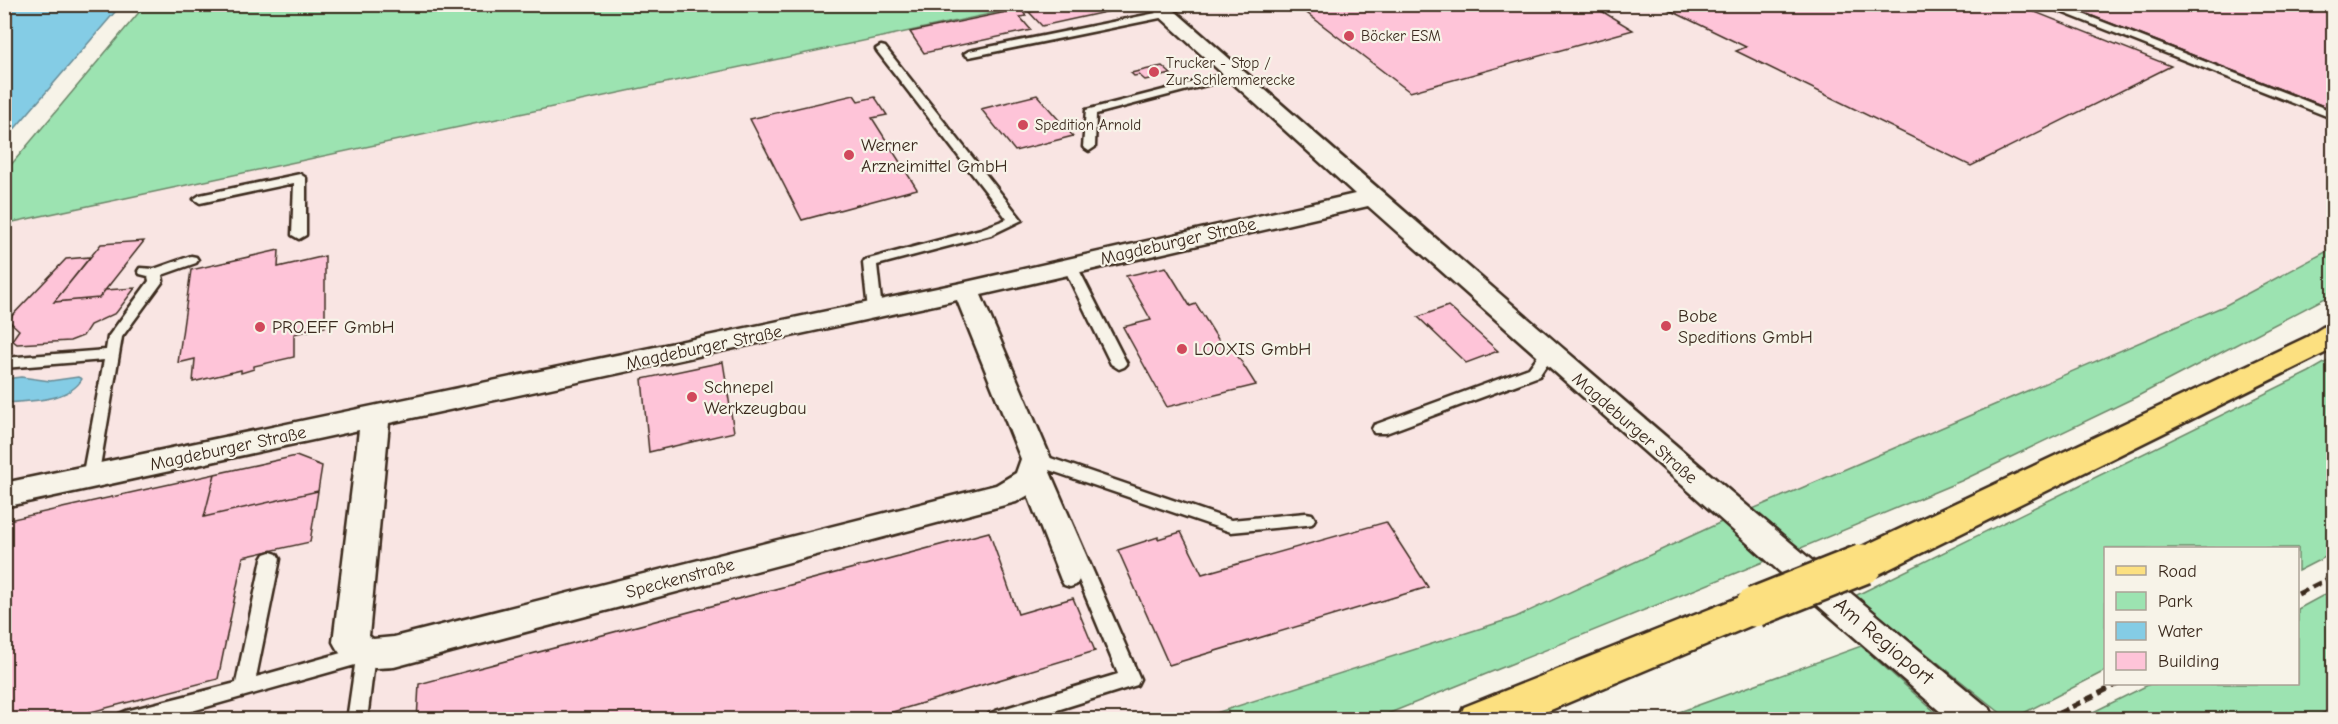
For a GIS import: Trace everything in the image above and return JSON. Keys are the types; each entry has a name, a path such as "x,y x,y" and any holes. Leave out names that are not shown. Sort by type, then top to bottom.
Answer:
{"main road":[{"path":"1479,720 1863,564 2318,344 2334,334"}],"street":[{"name":"Magdeburger Straße","path":"1161,9 1548,352 1818,586"},
{"name":"Magdeburger Straße","path":"14,488 90,478 875,310 1374,196"},
{"path":"966,290 1033,470"},
{"path":"366,654 351,642 375,417"},
{"name":"Speckenstraße","path":"366,654 394,652 1005,494 1033,470"},
{"name":"Am Regioport","path":"1818,586 1977,720"}],"lane":[{"path":"2046,4 2334,116"},
{"path":"969,54 1161,9"},
{"path":"875,310 870,263 986,232 1015,220 881,49"},
{"path":"1089,147 1090,112 1106,106 1233,75"},
{"path":"200,199 300,178 299,235"},
{"path":"90,478 115,337 156,281 150,272 191,260"},
{"path":"1070,266 1119,364"},
{"path":"1380,429 1534,372 1548,352"},
{"path":"4,363 113,354"},
{"path":"1033,470 1231,526 1306,519"},
{"path":"1033,470 1070,580"},
{"path":"996,720 1130,679 1033,470"},
{"path":"244,689 271,559"},
{"path":"126,720 366,654 357,720"}],"shaded area":[{"path":"1032,5 2333,5 2333,248 2224,306 1708,528 1516,617 1194,719 5,719 4,231 13,222"}],"green space":[{"path":"146,4 1032,5 13,222 5,231 5,172"},
{"path":"2333,248 2333,294 2136,397 1961,481 1794,551 1748,511 2224,306"},
{"path":"2333,358 2333,553 2299,570 2299,547 2104,547 2104,672 2012,719 2008,719 1855,596 2309,372"},
{"path":"1728,519 1773,558 1375,719 1194,720 1516,617"},
{"path":"2333,590 2333,707 2314,719 2079,719 2148,685 2299,685 2299,608"},
{"path":"1861,646 1943,719 1660,719"}],"water":[{"path":"4,5 121,5 5,140"},
{"path":"21,377 50,381 78,377 82,379 76,387 58,396 36,401 5,403 5,379"}],"building":[{"path":"1056,4 1114,4 1119,9 1042,26 1029,12 1057,6"},
{"path":"1295,4 1590,4 1633,30 1410,92"},
{"path":"1657,4 2015,4 2171,66 1971,166 1736,51 1746,47"},
{"path":"2061,4 2334,4 2334,110"},
{"path":"1021,9 1026,16 1020,17 1031,30 924,53 910,32"},
{"path":"1162,66 1171,74 1145,80 1131,73"},
{"path":"854,95 858,101 875,97 887,115 872,118 917,189 802,220 750,119"},
{"path":"1037,95 1073,136 1015,151 981,109"},
{"path":"144,241 99,298 54,302 101,244"},
{"path":"279,250 278,267 325,256 325,327 294,334 294,357 254,366 254,369 241,373 241,370 193,382 195,359 178,363 191,270"},
{"path":"90,257 54,302 99,298 105,290 135,288 116,313 90,325 83,336 70,341 17,344 12,340 19,330 8,320 66,259"},
{"path":"1166,267 1190,306 1196,304 1224,349 1232,347 1256,385 1167,407 1123,327 1151,320 1126,276"},
{"path":"1448,306 1498,351 1466,363 1418,317"},
{"path":"723,362 734,432 649,452 642,379"},
{"path":"296,456 322,466 318,491 204,517 215,474"},
{"path":"215,474 204,517 318,491 310,542 243,557 218,679 60,720 4,720 4,521"},
{"path":"1386,522 1428,587 1169,665 1118,550 1181,532 1202,574"},
{"path":"989,532 1018,614 1073,598 1095,651 866,720 417,720 419,684"}],"railway":[{"path":"2299,594 2334,576"},
{"path":"2045,720 2116,685"}],"place":[{"name":"Böcker ESM","path":"1349,36"},
{"name":"Trucker - Stop / Zur Schlemmerecke","path":"1154,72"},
{"name":"Spedition Arnold","path":"1023,125"},
{"name":"Werner Arzneimittel GmbH","path":"849,155"},
{"name":"Bobe Speditions GmbH","path":"1666,326"},
{"name":"PRO.EFF GmbH","path":"260,327"},
{"name":"LOOXIS GmbH","path":"1182,349"},
{"name":"Schnepel Werkzeugbau","path":"692,397"}]}
